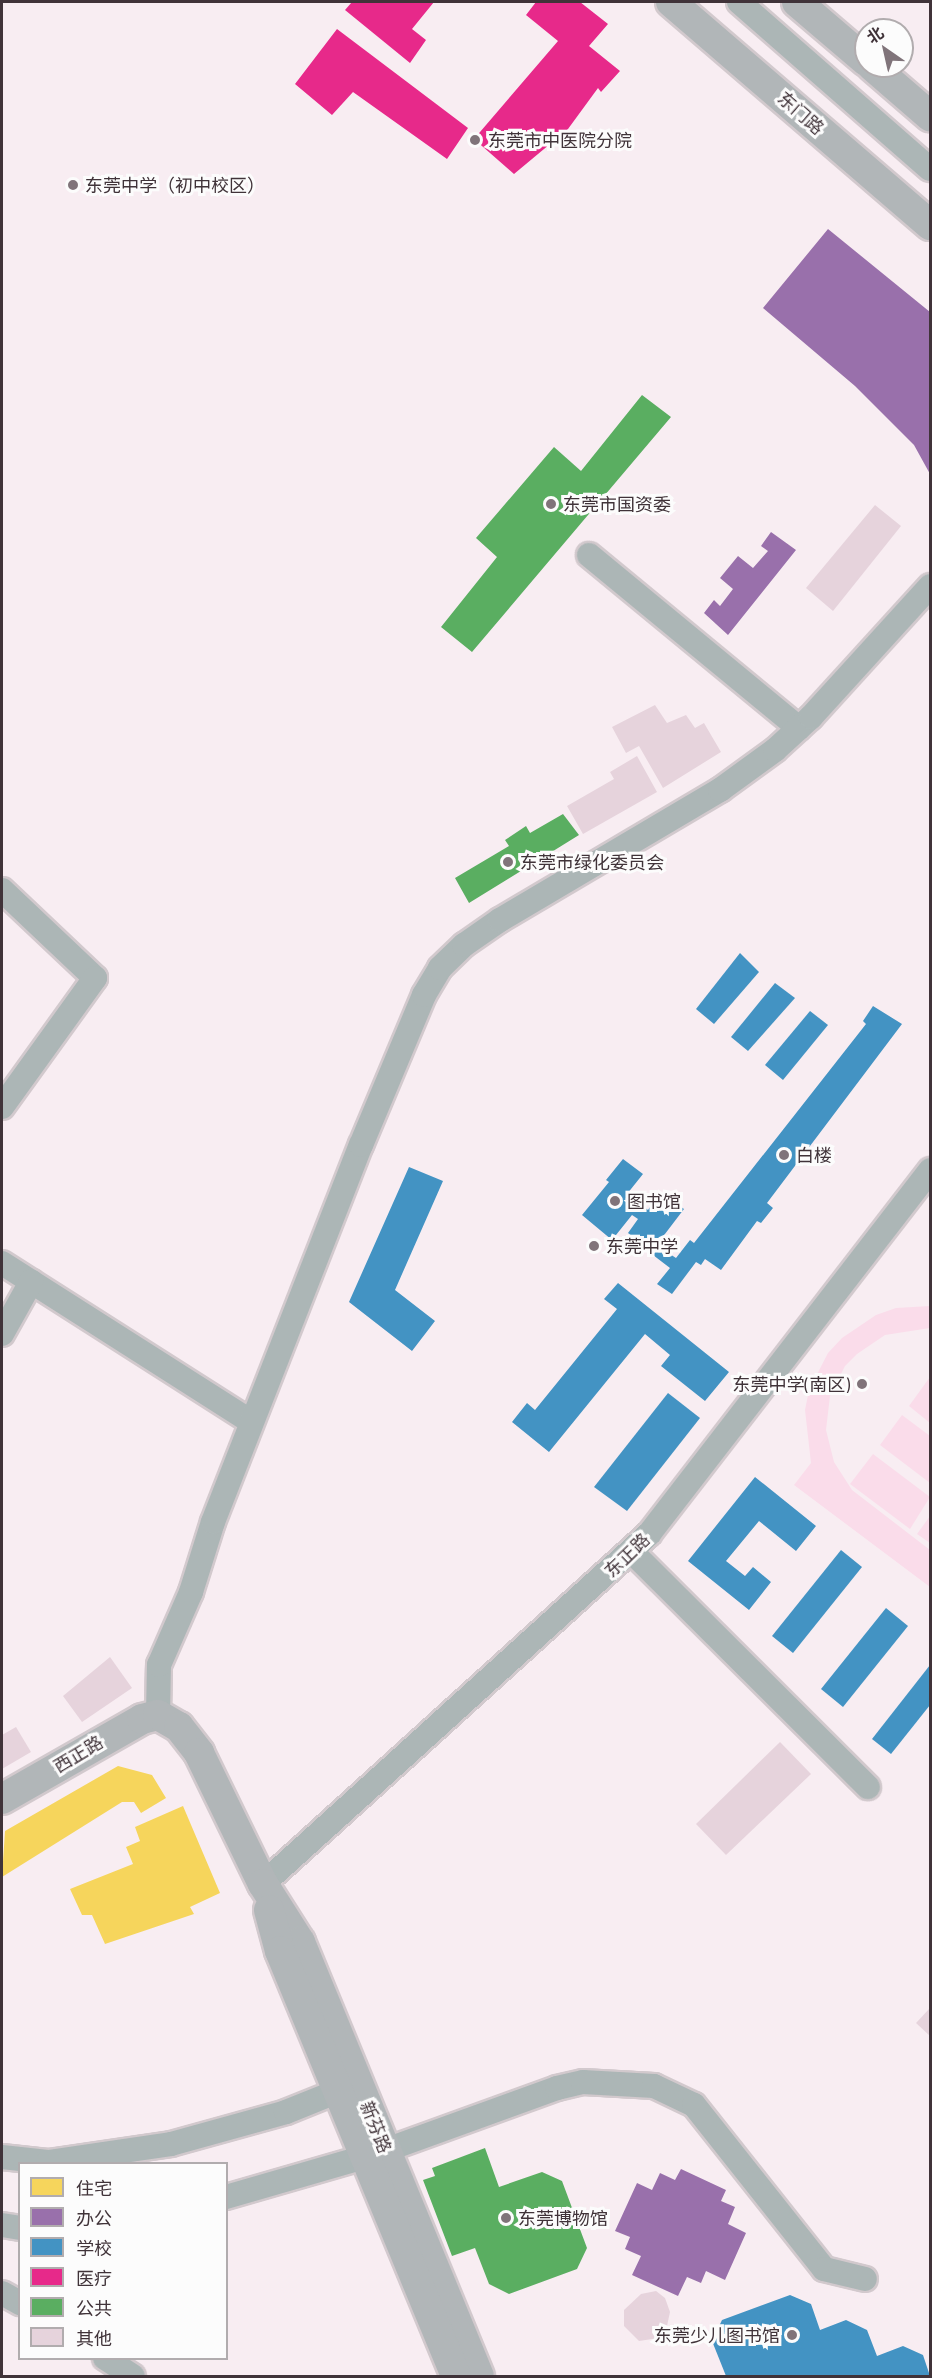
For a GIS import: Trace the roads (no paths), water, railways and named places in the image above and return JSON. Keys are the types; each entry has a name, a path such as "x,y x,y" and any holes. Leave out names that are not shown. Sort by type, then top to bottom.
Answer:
{"main road":[{"name":"东门路","path":"671,2 930,225"},
{"path":"797,2 854,51"},
{"path":"886,78 930,116"},
{"name":"西正路","path":"2,1799 124,1726 158,1715"},
{"name":"新芬路","path":"158,1715 179,1727 199,1753 263,1884 300,1942 348,2087 375,2153 456,2376"},
{"name":"新芬路","path":"375,2153 479,2376"}],"street":[{"path":"739,2 930,169"},
{"path":"589,555 798,728"},
{"path":"158,1715 159,1665 361,1145 424,995 440,968 464,945 500,920 720,790 798,728 930,586"},
{"path":"2,890 95,978 2,1107"},
{"name":"东正路","path":"263,1884 632,1552 739,1421 930,1170"},
{"path":"2,1263 252,1422"},
{"path":"2,1334 31,1282"},
{"path":"632,1552 868,1787"},
{"path":"228,2196 375,2153 557,2088 583,2082 654,2086 694,2105 824,2269 865,2279"},
{"path":"2,2157 48,2162 171,2144 286,2112 348,2087"},
{"path":"2,2225 18,2228"},
{"path":"2,2293 18,2302"},
{"path":"108,2360 133,2376"}],"place":[{"name":"东莞市中医院分院","path":"475,140"},
{"name":"东莞中学（初中校区）","path":"73,185"},
{"name":"东莞市国资委","path":"551,504"},
{"name":"东莞市绿化委员会","path":"508,862"},
{"name":"白楼","path":"784,1155"},
{"name":"图书馆","path":"615,1201"},
{"name":"东莞中学","path":"594,1246"},
{"name":"东莞中学(南区)","path":"862,1384"},
{"name":"东莞博物馆","path":"506,2218"},
{"name":"东莞少儿图书馆","path":"792,2335"}]}
